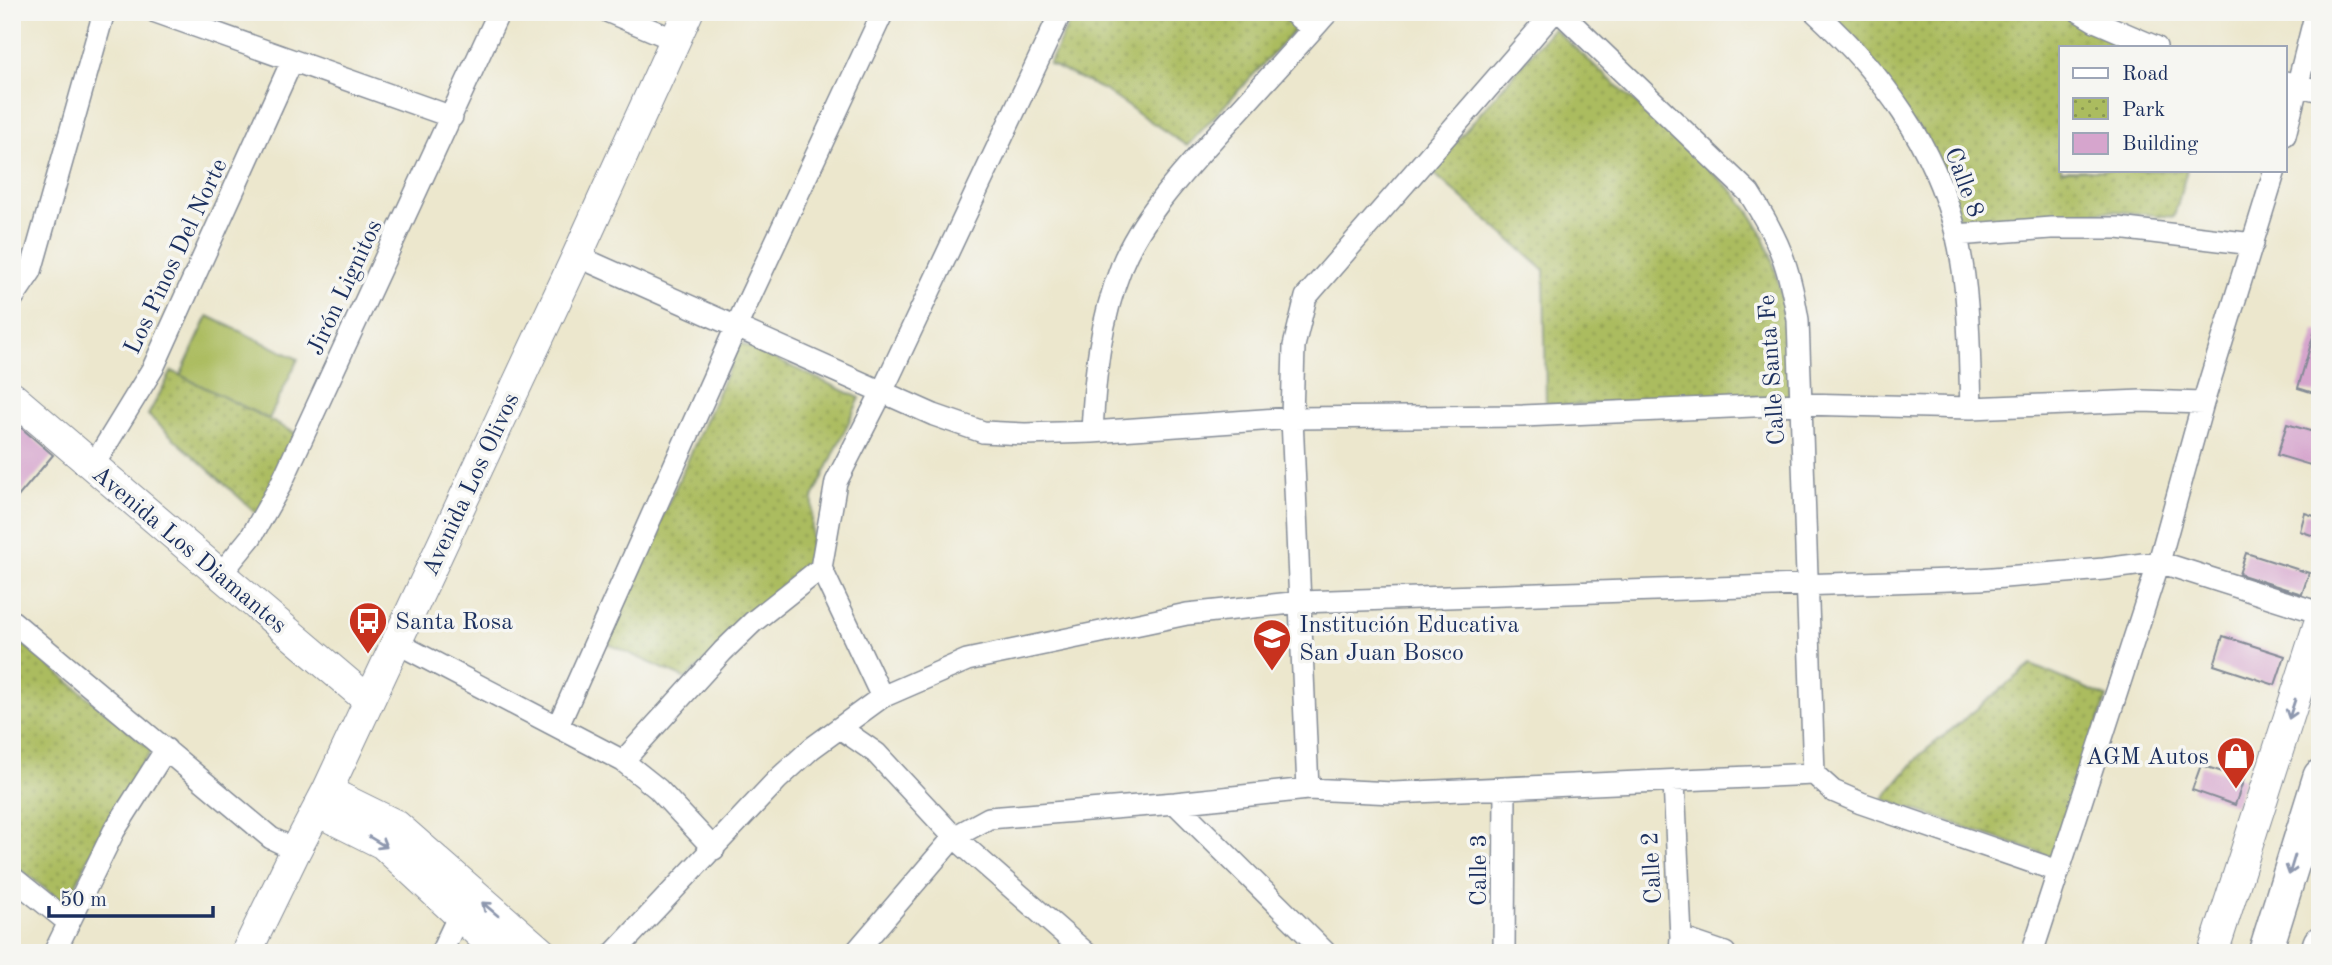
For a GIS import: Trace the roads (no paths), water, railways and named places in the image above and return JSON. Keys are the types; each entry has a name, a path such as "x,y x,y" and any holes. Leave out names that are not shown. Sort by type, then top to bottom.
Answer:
{"main road":[{"path":"2265,953 2320,776"},
{"path":"2317,953 2320,943"}],"street":[{"path":"12,299 31,271 104,12"},
{"path":"156,12 452,117"},
{"name":"Jirón Lignitos","path":"220,575 251,537 281,486 499,12"},
{"path":"609,12 675,40"},
{"name":"Avenida Los Olivos","path":"246,953 397,643 688,12"},
{"path":"558,726 736,327 883,12"},
{"path":"882,697 821,568 836,482 882,392 1061,12"},
{"path":"1292,12 1313,29"},
{"path":"1092,432 1100,338 1124,262 1147,221 1189,166 1328,12"},
{"path":"1308,789 1292,418 1294,346 1306,297 1554,12"},
{"name":"Calle Santa Fe","path":"1560,12 1749,193 1771,227 1785,258 1798,320 1814,774"},
{"name":"Calle 8","path":"1815,12 1874,73 1899,104 1924,148 1944,194 1956,235 1966,301 1971,408"},
{"path":"2080,12 2154,46"},
{"path":"2286,132 2301,86 2316,12"},
{"name":"Los Pinos Del Norte","path":"93,466 153,368 292,61"},
{"path":"2032,953 2158,562 2203,403 2274,172"},
{"path":"1956,235 2051,228 2118,228 2253,244"},
{"path":"577,256 934,415 984,432 1092,432 1292,418 1523,416 1800,404 1971,408 2142,401 2203,403"},
{"name":"Avenida Los Diamantes","path":"12,397 368,700"},
{"path":"614,953 777,780 812,748 882,697 967,660 1188,614 1301,602 1980,579 2158,562 2320,613"},
{"path":"623,761 723,651 753,622 821,568"},
{"path":"12,621 271,838 296,850"},
{"path":"2213,953 2320,621"},
{"path":"397,643 623,761 658,789 714,849"},
{"path":"840,728 876,753 954,837 1086,953"},
{"path":"54,953 114,831 166,749"},
{"path":"855,953 954,837 989,818 1308,789 1393,793 1814,774 1833,791 1861,803 2058,871"},
{"name":"Calle 2","path":"1674,781 1680,945"},
{"name":"Calle 3","path":"1504,953 1505,788"},
{"path":"322,801 383,844 500,953"},
{"path":"322,801 396,825 542,953"},
{"path":"1175,803 1326,953"},
{"path":"12,877 68,922"},
{"path":"441,953 459,915"},
{"path":"1680,945 1725,953"}],"place":[{"name":"Santa Rosa","path":"368,655"},
{"name":"Institución Educativa San Juan Bosco","path":"1272,672"},
{"name":"AGM Autos","path":"2236,790"}]}
